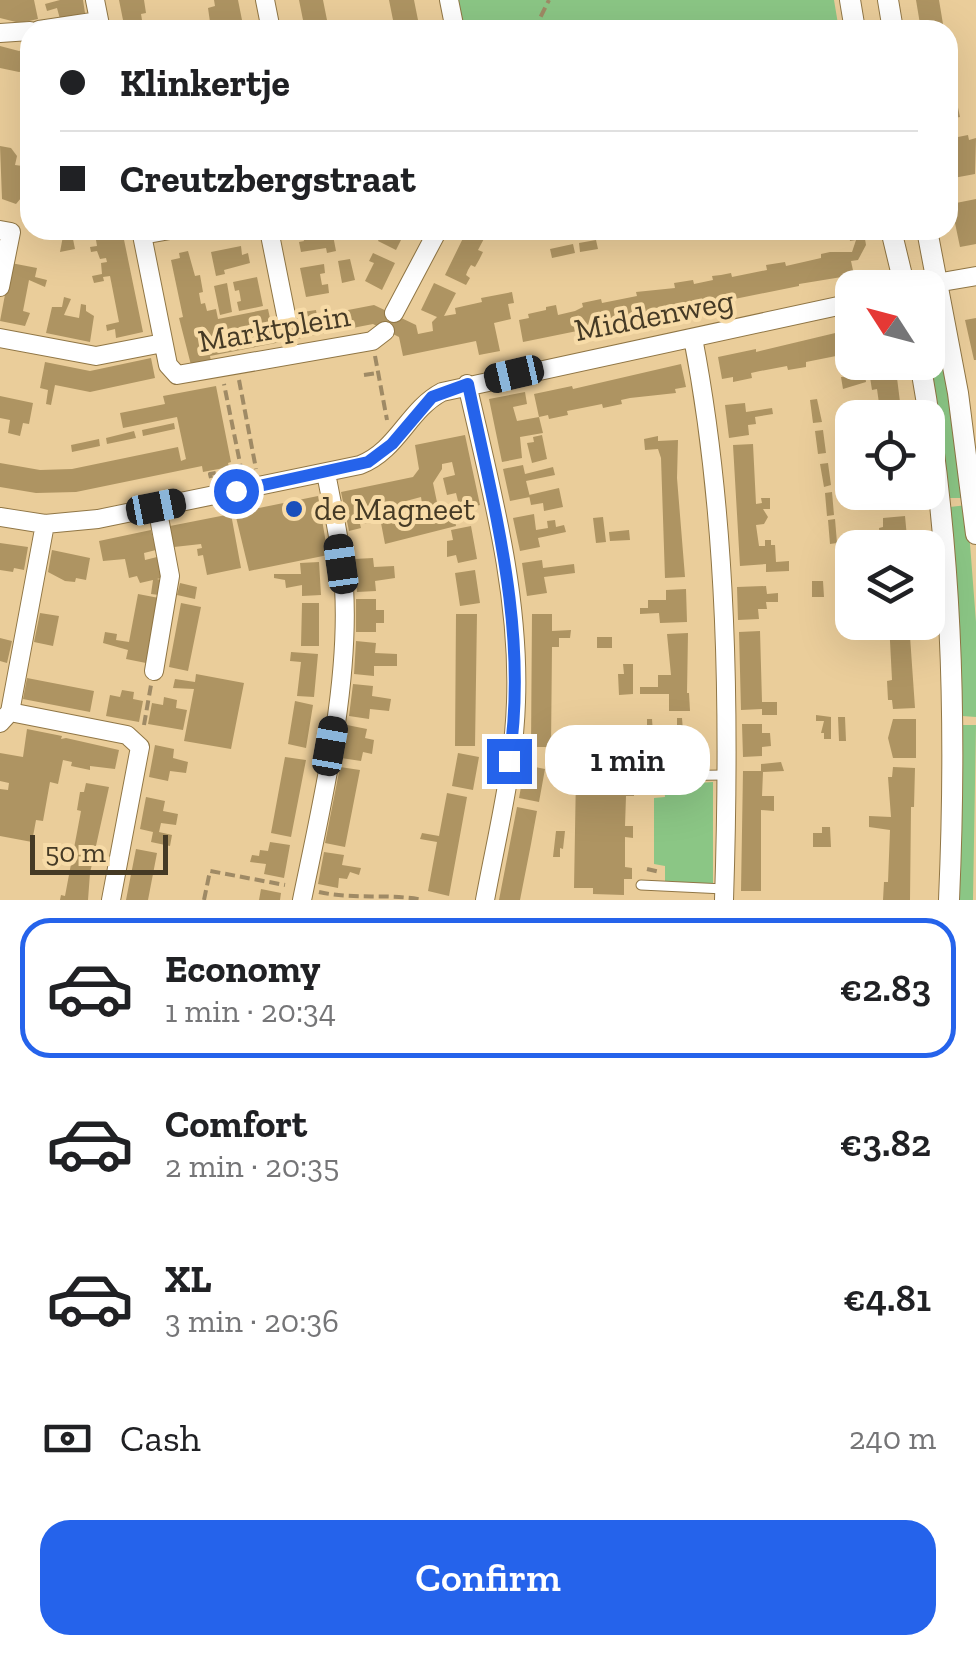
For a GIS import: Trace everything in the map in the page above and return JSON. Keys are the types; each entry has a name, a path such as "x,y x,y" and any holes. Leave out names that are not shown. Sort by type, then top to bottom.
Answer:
{"street":[{"path":"0,230 11,232 0,287"},
{"path":"0,338 96,356 163,344 143,240"},
{"path":"272,240 286,320"},
{"path":"394,313 433,240"},
{"path":"893,240 901,270"},
{"path":"927,240 928,270"},
{"path":"945,282 976,276"},
{"name":"Middenweg","path":"392,444 432,397 468,384 835,307"},
{"name":"Marktplein","path":"163,344 170,369 181,376 378,336"},
{"path":"693,338 714,475 722,616 724,894"},
{"path":"945,347 958,393 976,534"},
{"path":"923,380 942,505 951,630 949,900"},
{"path":"468,384 500,527 516,656 516,706 486,900"},
{"path":"0,517 46,524 98,519 326,473 368,462 392,444"},
{"path":"303,894 337,710 344,643 344,587 326,473"},
{"path":"154,671 170,576 156,507"},
{"path":"46,524 9,676 5,718 137,743 111,900"}],"lane":[{"path":"646,776 725,775"},
{"path":"641,885 724,894"}],"path":[{"name":"Marktplein","path":"378,336 378,373 392,444"},
{"path":"364,376 378,373"},
{"path":"214,495 210,474 241,468 224,380"},
{"path":"243,399 254,460"},
{"path":"235,439 250,436"},
{"path":"137,743 154,671"},
{"path":"204,900 210,871 303,894 349,898 394,894 423,900"}],"green space":[{"path":"455,0 834,0 837,20 459,20"},
{"path":"945,373 966,498 948,498 945,400 934,400 931,380 945,380"},
{"path":"967,505 976,622 976,717 962,716 950,507"},
{"path":"962,725 976,725 973,900 956,900"},
{"path":"713,782 713,884 665,881 665,866 654,864 654,798 665,797 664,785"}],"building":[{"path":"0,0 34,0 38,19 20,23 0,18"},
{"path":"83,0 85,13 60,19 57,8 47,11 45,4"},
{"path":"119,0 144,0 146,13 141,14 142,20 123,20"},
{"path":"214,0 238,0 242,20 210,20 208,8 215,6"},
{"path":"299,0 323,0 327,20 303,20"},
{"path":"389,0 414,0 418,20 393,20"},
{"path":"916,0 939,0 942,20 919,20"},
{"path":"0,46 20,51 20,72 0,68"},
{"path":"958,137 976,138 975,174 958,177"},
{"path":"0,146 11,148 17,156 15,165 20,166 20,199 16,204 2,199"},
{"path":"976,199 976,244 960,247 958,203"},
{"path":"62,240 73,240 75,249 60,252"},
{"path":"96,240 124,240 143,332 116,338 115,329 107,331 106,325 119,322 110,276 94,283 92,276 102,274 101,263 107,262 106,258 100,259 97,251 91,252 90,247 97,246"},
{"path":"334,240 336,251 327,253 326,248 301,252 299,242"},
{"path":"378,240 401,240 396,250"},
{"path":"462,240 483,240 478,250 483,252 475,267 471,265 468,270 466,275 470,278 466,285 445,275"},
{"path":"596,240 598,249 580,252 579,243"},
{"path":"856,240 865,240 858,260 851,261 853,270 835,270 835,278 523,342 519,320 546,307 556,305 558,315 583,307 582,303 637,296 636,292 675,288 674,283 713,280 712,276 731,273 732,277 767,270 766,265 785,262 786,266 830,252 852,252"},
{"path":"573,244 575,253 552,258 550,249"},
{"path":"241,246 242,255 248,253 250,263 216,276 211,252"},
{"path":"188,251 195,276 200,275 201,304 205,303 207,311 216,309 218,319 268,309 271,323 304,316 303,312 316,310 317,316 374,305 416,325 418,334 433,331 432,322 437,317 421,310 434,283 456,293 444,316 456,314 455,308 482,302 481,298 512,292 514,303 508,304 511,319 494,323 500,351 479,355 476,341 403,356 399,337 373,324 210,356 211,361 191,365 171,260"},
{"path":"373,253 395,263 382,290 365,281 374,263 369,261"},
{"path":"350,259 355,280 342,283 338,261"},
{"path":"11,263 37,268 35,277 47,280 45,287 29,280 23,311 30,313 25,326 0,321"},
{"path":"324,264 325,273 320,274 329,293 306,297 300,268"},
{"path":"257,277 263,306 239,311 239,290 235,291 233,282"},
{"path":"227,283 232,312 220,315 214,286"},
{"path":"64,297 71,299 64,315 79,318 81,304 94,316 90,342 46,333 52,307 62,307"},
{"path":"976,318 976,360 974,360 965,320"},
{"path":"835,333 835,356 806,362 806,367 788,370 787,366 751,373 752,378 733,382 733,377 722,379 718,357"},
{"path":"151,358 155,378 90,392 55,385 51,405 46,404 48,390 40,388 45,362 90,371"},
{"path":"681,364 686,387 675,389 676,393 630,398 621,400 622,404 567,411 568,415 549,419 548,415 539,417 534,394"},
{"path":"842,380 866,380 866,382 843,389"},
{"path":"870,380 897,380 900,400 879,400 877,389 872,390"},
{"path":"216,386 229,467 203,472 202,466 76,492 36,493 0,487 0,463 40,470 72,469 178,447 181,461 186,459 177,417 123,428 120,413 165,404 163,396"},
{"path":"525,392 527,404 513,407 517,421 539,417 543,433 520,437 522,458 502,462 489,399"},
{"path":"0,396 33,403 29,424 23,423 20,436 8,433 10,420 0,418"},
{"path":"817,399 822,422 813,423 810,400"},
{"path":"745,403 746,412 772,408 773,414 755,417 756,424 748,425 749,435 729,438 725,405"},
{"path":"174,423 175,429 143,436 142,430"},
{"path":"823,430 826,453 818,454 815,431"},
{"path":"134,431 136,438 107,444 106,438"},
{"path":"465,435 480,505 460,509 456,493 447,495 443,478 455,475 452,462 442,464 433,483 438,507 423,510 421,497 406,501 407,504 365,510 367,523 349,531 341,492 413,477 419,469 415,445"},
{"path":"542,435 547,459 532,463 527,443"},
{"path":"658,436 658,441 678,440 685,577 665,578 661,458 658,449 645,450 644,439"},
{"path":"99,439 100,446 72,452 71,445"},
{"path":"753,444 756,504 762,503 761,498 770,498 770,509 763,509 768,517 764,524 756,525 759,546 771,540 776,562 789,561 789,571 766,572 766,564 740,566 733,445"},
{"path":"828,463 831,485 824,487 820,464"},
{"path":"523,465 525,474 553,467 555,475 526,481 530,497 510,501 503,469"},
{"path":"559,488 563,507 544,511 543,503 531,505 529,495"},
{"path":"832,492 834,515 827,516 825,493"},
{"path":"318,496 328,555 249,571 235,513"},
{"path":"453,511 456,526 385,544 381,523"},
{"path":"231,514 241,568 207,575 203,555 198,556 201,544 174,547 170,526"},
{"path":"534,514 536,530 548,528 547,521 555,520 556,527 564,525 566,532 538,538 540,547 520,551 513,518"},
{"path":"905,516 906,530 879,530 883,518"},
{"path":"603,517 606,542 596,543 593,518"},
{"path":"835,519 835,543 830,544 828,520"},
{"path":"471,526 477,559 458,563 456,555 447,557 447,541 453,540 451,530"},
{"path":"151,530 156,550 144,553 145,560 157,557 159,595 151,594 153,580 140,583 137,576 129,578 125,559 103,561 99,541"},
{"path":"629,530 630,540 610,541 609,532"},
{"path":"0,543 28,547 24,570 0,570"},
{"path":"52,550 90,558 86,580 65,581 48,572"},
{"path":"373,558 374,567 394,566 395,578 375,581 376,591 357,592 354,559"},
{"path":"542,560 543,568 574,564 575,573 544,577 547,593 527,596 522,563"},
{"path":"319,562 321,595 302,596 302,585 286,588 285,580 274,578 274,574 301,574 300,563"},
{"path":"475,570 480,603 460,606 455,573"},
{"path":"812,581 823,581 824,597 812,597"},
{"path":"180,583 197,587 195,599 177,595"},
{"path":"766,586 767,594 778,593 778,602 766,602 767,609 758,609 759,619 738,620 737,587"},
{"path":"686,589 687,622 660,623 659,613 640,614 640,608 648,608 648,600 666,600 666,590"},
{"path":"138,594 159,598 146,663 126,659 128,650 103,643 105,632 117,634 116,640 129,642"},
{"path":"356,599 376,599 376,610 384,610 384,623 376,623 376,632 356,632"},
{"path":"181,603 201,607 188,671 169,667"},
{"path":"302,603 319,603 319,646 301,646"},
{"path":"40,613 59,616 53,646 34,642"},
{"path":"456,614 477,614 475,746 455,746"},
{"path":"532,614 552,614 552,631 571,630 570,638 559,638 559,647 552,647 551,747 531,747"},
{"path":"760,631 762,702 777,702 777,715 762,715 762,709 741,710 739,632"},
{"path":"688,633 690,711 669,711 669,694 640,694 640,687 658,687 658,675 671,675 667,634"},
{"path":"597,637 612,637 612,648 597,648"},
{"path":"0,638 12,641 7,663 0,661"},
{"path":"890,640 910,640 915,708 893,709 892,700 888,700 887,681 892,680"},
{"path":"356,641 376,643 375,653 397,654 397,666 374,666 374,676 354,674"},
{"path":"291,652 318,654 314,697 297,696 301,662 290,661"},
{"path":"623,664 633,664 633,694 619,695 618,674 624,674"},
{"path":"196,674 244,683 231,749 184,741 194,689 173,688 175,679 195,682"},
{"path":"27,678 94,691 90,712 23,699"},
{"path":"353,684 373,686 372,696 391,699 389,711 370,709 369,719 349,716"},
{"path":"122,690 134,692 133,699 143,701 139,722 106,716 110,695 120,697"},
{"path":"164,697 177,700 176,708 187,710 183,730 148,724 152,703 163,705"},
{"path":"295,701 313,705 306,748 288,744"},
{"path":"816,715 831,717 831,739 824,739 824,721 816,721"},
{"path":"838,717 845,717 846,741 839,741"},
{"path":"677,718 682,718 683,731 695,731 697,757 636,760 635,734 647,733 647,719 652,719 653,733 677,732"},
{"path":"893,719 916,719 916,758 893,758 888,738"},
{"path":"742,724 762,724 762,733 770,733 771,746 762,747 762,756 743,757"},
{"path":"347,725 367,729 365,738 374,740 372,754 363,752 361,761 341,758"},
{"path":"27,729 119,750 115,769 90,766 90,770 63,760 58,784 50,782 43,821 36,820 32,842 0,836 0,789 8,790 9,783 0,781 0,753 23,757"},
{"path":"155,745 174,749 173,758 188,762 186,773 170,771 168,781 149,777"},
{"path":"458,753 479,757 473,790 452,786"},
{"path":"285,757 306,760 291,837 271,833"},
{"path":"781,762 784,771 763,772 762,796 774,796 774,811 761,810 761,891 741,891 743,771 761,771 761,764"},
{"path":"525,765 545,769 539,802 519,798"},
{"path":"340,767 360,770 345,847 325,843"},
{"path":"893,767 915,768 910,900 883,900 884,882 888,882 890,830 869,827 869,816 891,817 888,777 892,777"},
{"path":"595,768 626,769 626,784 634,784 634,796 626,796 625,826 633,826 633,838 625,837 625,867 632,868 632,879 624,879 624,895 593,894 593,888 574,888 576,774 595,774"},
{"path":"86,783 109,787 88,900 60,900 61,895 65,896 81,811 77,810 80,792 84,792"},
{"path":"447,793 467,797 449,896 428,891 437,842 420,839 422,833 439,836"},
{"path":"146,797 165,801 163,811 178,814 176,825 161,823 159,832 172,835 170,846 151,842 153,832 140,829"},
{"path":"517,807 537,811 531,844 520,900 499,900"},
{"path":"822,827 830,827 831,847 813,847 813,833 822,833"},
{"path":"556,831 565,831 560,857 553,857"},
{"path":"270,842 290,845 284,878 264,874 266,864 250,862 252,855 259,856 260,850 268,851"},
{"path":"136,849 157,853 148,900 126,900"},
{"path":"324,852 344,855 342,865 361,868 359,875 350,872 347,879 339,878 338,888 318,884"},
{"path":"261,889 281,893 280,900 259,900"}],"place":[{"name":"de Magneet","path":"294,509"}],"route":[{"path":"236,491 368,462 392,444 423,404 442,392 468,384 500,527 512,606 516,706 509,761"}]}
